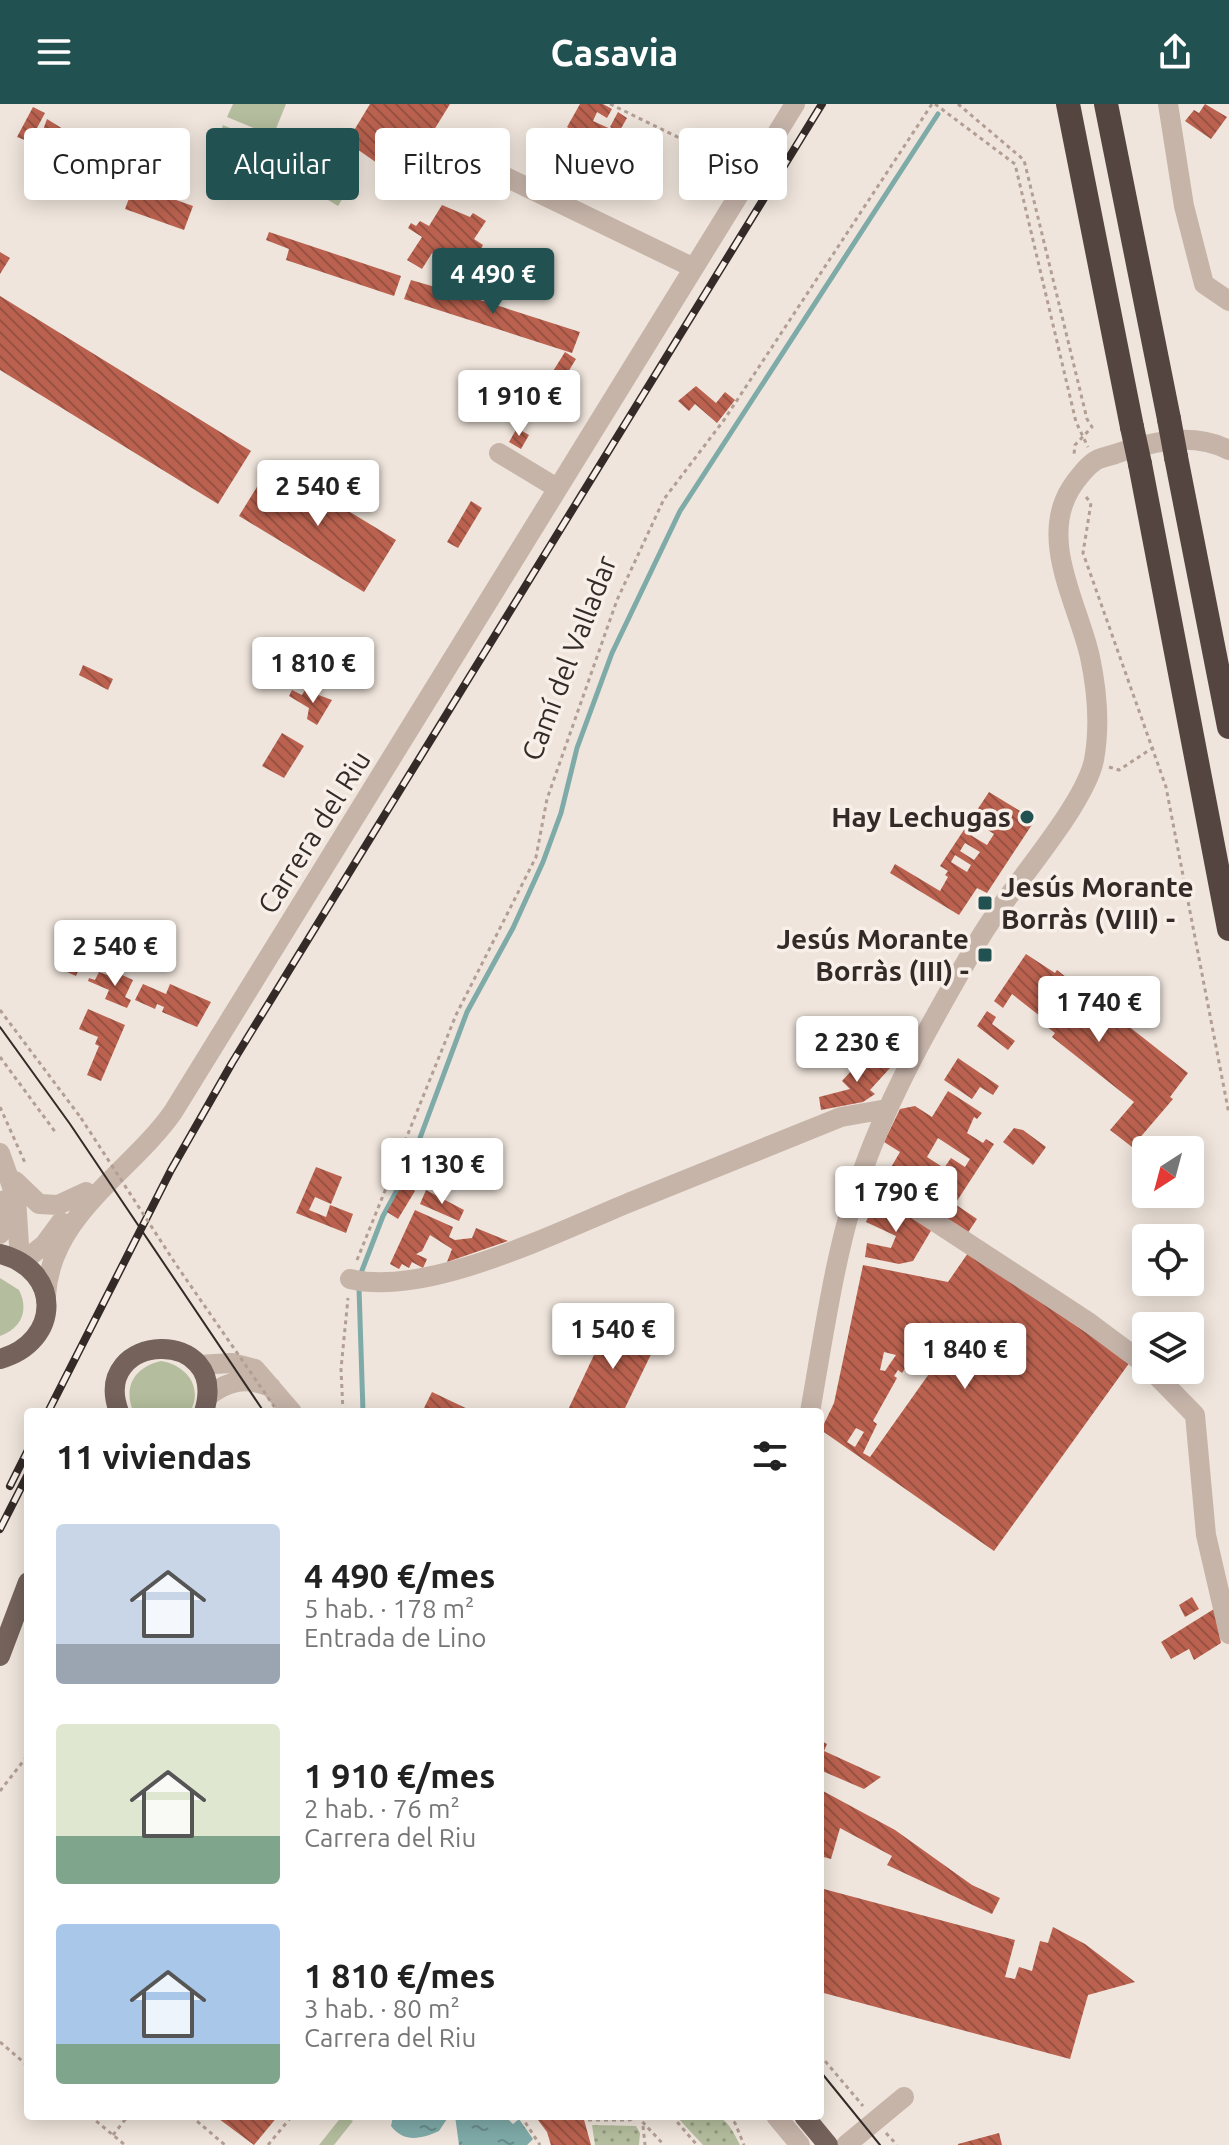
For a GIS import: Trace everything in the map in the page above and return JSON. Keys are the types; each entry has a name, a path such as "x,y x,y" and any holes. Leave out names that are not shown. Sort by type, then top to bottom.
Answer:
{"highway":[{"path":"1068,104 1229,929"},
{"path":"1106,104 1229,727"}],"main road":[{"path":"0,1359 18,1354 32,1344 43,1328 46,1296 40,1280 14,1259"},
{"path":"115,1407 123,1367 150,1349 172,1348 198,1365 207,1383 209,1404"},
{"path":"0,1656 24,1593"},
{"path":"809,2120 828,2145"}],"street":[{"name":"Carrera del Riu","path":"46,1296 49,1270 68,1231 88,1203 145,1149 173,1112 795,104"},
{"path":"1168,104 1184,206 1204,284 1229,301"},
{"path":"510,179 694,268"},
{"path":"811,1408 828,1309 862,1174 887,1109 982,934 1071,805 1093,762 1097,713 1090,658 1059,550 1061,517 1070,489 1095,461 1147,444 1188,438 1215,443 1229,450"},
{"path":"499,453 557,488"},
{"path":"350,1279 367,1283 402,1282 492,1259 841,1117 887,1109"},
{"path":"0,1153 11,1177 18,1208 14,1259"},
{"name":"Carrera del Riu","path":"14,1259 44,1245 86,1192 121,1171"},
{"path":"862,1174 1087,1321 1132,1355"},
{"path":"11,1177 39,1204 58,1205 86,1192"},
{"path":"0,1234 11,1177"},
{"path":"198,1365 243,1364 255,1369 289,1408"},
{"path":"209,1404 235,1381 255,1381 271,1387"},
{"path":"1165,1384 1195,1415 1206,1535 1229,1634"},
{"path":"846,2145 904,2097"},
{"path":"779,2120 800,2145"}],"path":[{"path":"610,104 679,138"},
{"name":"Camí del Valladar","path":"343,1408 341,1369 350,1279 456,1015 536,857 547,799 617,600 664,499 724,420 933,104 1015,164 1076,422 1095,461"},
{"path":"958,104 1011,146"},
{"path":"1093,762 1119,770 1154,747 1166,787 1229,1114"},
{"path":"0,1010 81,1118 185,1278 275,1408"},
{"path":"0,1057 56,1133"},
{"path":"0,1107 24,1158 11,1177"},
{"path":"0,1791 24,1760"},
{"path":"0,2042 24,2063"},
{"path":"824,2060 897,2145"},
{"path":"95,2120 125,2145"},
{"path":"113,2135 125,2120"},
{"path":"196,2120 225,2145"},
{"path":"268,2145 289,2120"},
{"path":"524,2120 540,2145"},
{"path":"588,2120 628,2120"},
{"path":"639,2120 645,2131 645,2145"},
{"path":"640,2120 664,2145"},
{"path":"675,2120 697,2145"},
{"path":"732,2120 744,2145"}],"green space":[{"path":"233,104 286,104 276,128 254,128 227,117"},
{"path":"328,200 342,200 338,206"},
{"path":"0,1278 19,1290 23,1311 14,1328 0,1336"},
{"path":"161,1361 170,1363 185,1372 194,1386 192,1408 132,1408 130,1393 134,1379 152,1364"},
{"path":"339,2120 353,2121 334,2145 319,2145"},
{"path":"680,2120 723,2120 740,2145 703,2145"},
{"path":"592,2125 636,2126 640,2133 639,2145 595,2145"}],"water":[{"path":"392,2120 446,2120 439,2131 413,2138 401,2135 391,2126"},
{"path":"456,2120 509,2120 513,2124 520,2120 533,2139 527,2145 459,2145"}],"building":[{"path":"370,104 450,104 435,128 375,128 375,162 359,150 359,128 355,128"},
{"path":"580,104 603,104 612,109 607,118 597,112 593,121 608,128 567,127"},
{"path":"1205,104 1227,117 1211,139 1185,121 1194,110 1199,113"},
{"path":"33,107 45,113 37,128 24,128 24,140 17,137"},
{"path":"618,112 627,118 621,128 610,127"},
{"path":"47,119 61,128 44,128"},
{"path":"128,200 176,200 193,206 184,230 125,209"},
{"path":"442,205 470,217 473,213 486,221 474,239 483,245 479,253 485,258 469,283 453,273 456,269 432,253 422,269 407,260 422,237 408,228 411,223 416,226 420,221 429,226"},
{"path":"269,232 401,276 394,296 286,260 289,249 266,240"},
{"path":"0,252 10,258 0,274"},
{"path":"411,280 580,332 572,353 404,299"},
{"path":"0,296 251,451 218,504 0,370"},
{"path":"565,352 576,359 540,418 528,411"},
{"path":"696,386 716,403 725,392 735,400 717,423 695,404 689,411 678,401"},
{"path":"517,428 529,435 521,449 509,442"},
{"path":"271,464 396,540 364,592 239,516"},
{"path":"471,501 482,508 458,548 447,542"},
{"path":"83,665 113,679 108,690 79,675"},
{"path":"292,690 302,695 305,690 332,700 317,725 307,719 309,708 289,696"},
{"path":"282,733 304,746 284,778 262,766"},
{"path":"989,792 1035,820 987,893 977,888 959,915 890,873 895,864 940,891 948,871 940,866","holes":["980,825 994,834 987,845 972,836","965,843 980,852 974,860 960,851","955,855 971,865 967,872 951,862"]},
{"path":"1026,954 1055,973 1057,970 1188,1073 1170,1097 1173,1099 1141,1136 1132,1136 1132,1147 1110,1130 1134,1102 1052,1037 1055,1033 1042,1023 1045,1020 1012,994 1003,1008 994,1001"},
{"path":"73,959 82,962 76,976 67,972"},
{"path":"99,972 118,979 120,974 133,980 125,997 131,1000 127,1008 105,999 109,990 88,981 89,978 95,980"},
{"path":"143,984 166,994 170,984 211,1002 197,1027 162,1012 164,1007 157,1004 155,1009 135,1000"},
{"path":"88,1009 125,1025 101,1081 87,1075 99,1046 95,1044 98,1037 79,1029"},
{"path":"987,1011 996,1017 992,1024 1015,1041 1008,1050 977,1026"},
{"path":"875,1055 890,1068 870,1090 875,1094 863,1102 821,1110 819,1097 850,1089 842,1081 863,1058 867,1062"},
{"path":"958,1058 999,1086 993,1095 980,1087 972,1099 944,1080"},
{"path":"948,1091 982,1113 977,1119 974,1117 967,1133 983,1143 986,1139 994,1144 955,1204 977,1219 965,1237 883,1181 900,1152 884,1142 900,1109 915,1106 932,1117","holes":["938,1138 970,1159 965,1167 951,1158 944,1168 927,1157"]},
{"path":"1014,1128 1023,1130 1046,1147 1033,1165 1003,1142"},
{"path":"316,1167 342,1177 331,1204 315,1197 309,1210 326,1217 330,1205 353,1214 346,1233 296,1213"},
{"path":"403,1183 415,1191 398,1219 387,1212"},
{"path":"426,1190 464,1210 459,1221 420,1204"},
{"path":"877,1196 932,1229 913,1261 899,1264 865,1257 867,1243 891,1248 896,1236 866,1222"},
{"path":"415,1210 453,1227 449,1237 455,1240 472,1238 476,1228 508,1241 447,1262 452,1249 430,1235 422,1251 416,1254 427,1259 423,1268 412,1262 409,1268 402,1264 399,1269 390,1264"},
{"path":"968,1253 1130,1362 994,1551 824,1432 824,1424 834,1403 863,1265 948,1282","holes":["933,1327 953,1340 870,1457 863,1453 877,1424 873,1421 897,1378 894,1376 898,1370 902,1373","884,1352 896,1355 885,1371 880,1370","856,1428 864,1432 855,1447 847,1442"]},
{"path":"612,1317 656,1344 625,1408 569,1408"},
{"path":"432,1392 466,1408 424,1408"},
{"path":"1192,1597 1199,1609 1185,1617 1179,1605"},
{"path":"1214,1609 1221,1643 1194,1660 1189,1649 1171,1659 1161,1642"},
{"path":"824,1751 881,1777 864,1789 824,1772"},
{"path":"824,1792 895,1830 972,1885 1000,1898 992,1914 887,1865 892,1856 840,1828 831,1859 824,1857"},
{"path":"824,1889 1015,1940 1005,1977 1015,1979 1019,1967 1032,1971 1040,1941 1048,1943 1053,1927 1085,1944 1135,1982 1088,1995 1070,2059 824,1993"},
{"path":"220,2120 275,2120 254,2145"},
{"path":"538,2120 584,2120 591,2145 551,2145 547,2132"},
{"path":"999,2133 1002,2145 958,2145 958,2144"}],"waterway":[{"path":"361,1273 383,1216 408,1170 467,1012 513,928 543,862 561,813 577,748 612,653 680,511 938,114"},
{"path":"359,1288 363,1408"}],"tram line":[{"path":"0,1027 70,1124 261,1408"},
{"path":"824,2076 880,2145"}],"railway":[{"path":"50,1408 171,1170 232,1063 822,104"},
{"path":"10,1486 24,1458"},
{"path":"0,1529 24,1482"}],"place":[{"name":"Hay Lechugas","path":"1027,817"},
{"name":"Jesús Morante Borràs (VIII) -","path":"985,903"},
{"name":"Jesús Morante Borràs (III) -","path":"985,955"}]}
